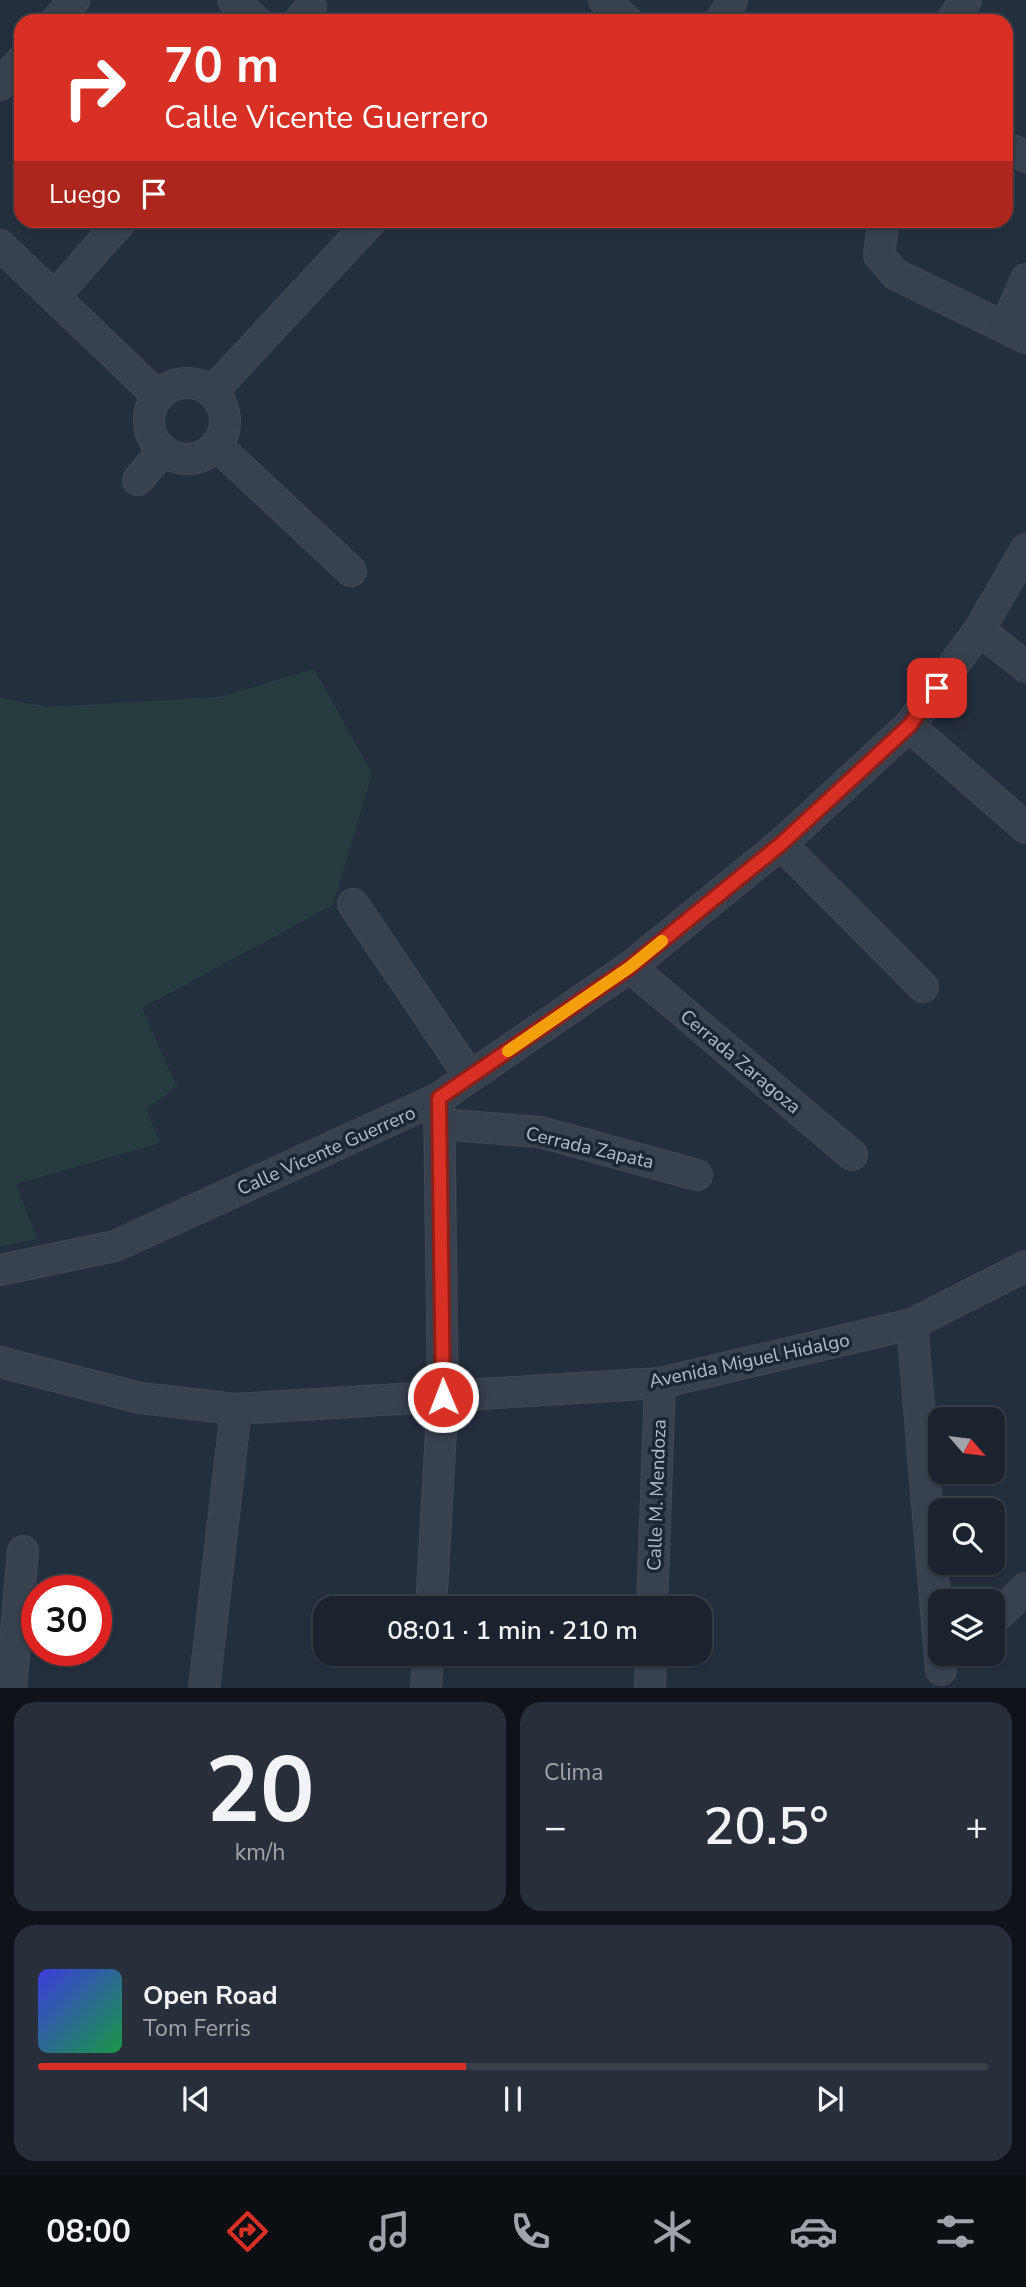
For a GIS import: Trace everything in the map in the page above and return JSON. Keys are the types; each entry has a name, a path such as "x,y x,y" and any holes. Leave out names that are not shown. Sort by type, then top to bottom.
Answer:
{"street":[{"path":"62,14 74,0"},
{"path":"233,0 248,14"},
{"path":"604,0 619,14"},
{"path":"955,14 966,0"},
{"path":"0,85 14,69"},
{"path":"55,296 114,228"},
{"path":"212,392 365,228"},
{"path":"883,228 879,255 895,274 1015,333 1026,279"},
{"path":"0,245 158,396"},
{"path":"184,383 199,385 212,392 221,403 225,418 224,433 216,445 204,455 190,459 176,457 163,450 153,439 149,424 151,409 158,396 170,387 184,383"},
{"path":"216,445 351,571"},
{"path":"138,480 163,450"},
{"name":"Calle Vicente Guerrero","path":"0,1270 115,1246 439,1111 470,1077 630,967 781,844 909,726 979,630 1026,550"},
{"path":"979,630 1026,667"},
{"path":"909,726 1026,828"},
{"path":"781,844 923,987"},
{"path":"353,904 470,1077"},
{"name":"Cerrada Zaragoza","path":"630,967 852,1155"},
{"path":"432,1596 443,1397 439,1111"},
{"name":"Cerrada Zapata","path":"439,1111 540,1132 697,1175"},
{"name":"Avenida Miguel Hidalgo","path":"0,1362 140,1398 236,1409 660,1382 912,1324 1026,1266"},
{"path":"912,1324 941,1671"},
{"name":"Calle M. Mendoza","path":"652,1596 660,1382"},
{"path":"204,1688 236,1409"},
{"path":"10,1688 23,1551"},
{"path":"1005,1608 1026,1588"},
{"path":"426,1688 427,1666"},
{"path":"650,1688 651,1666"}],"green space":[{"path":"314,669 372,773 333,905 142,1008 177,1087 146,1109 160,1143 16,1184 37,1239 0,1247 0,698 49,707 219,697"}],"slow traffic":[{"path":"508,1051 630,967 662,941"}],"route":[{"path":"443,1397 439,1098 630,967 781,844 909,726 937,688"}]}
